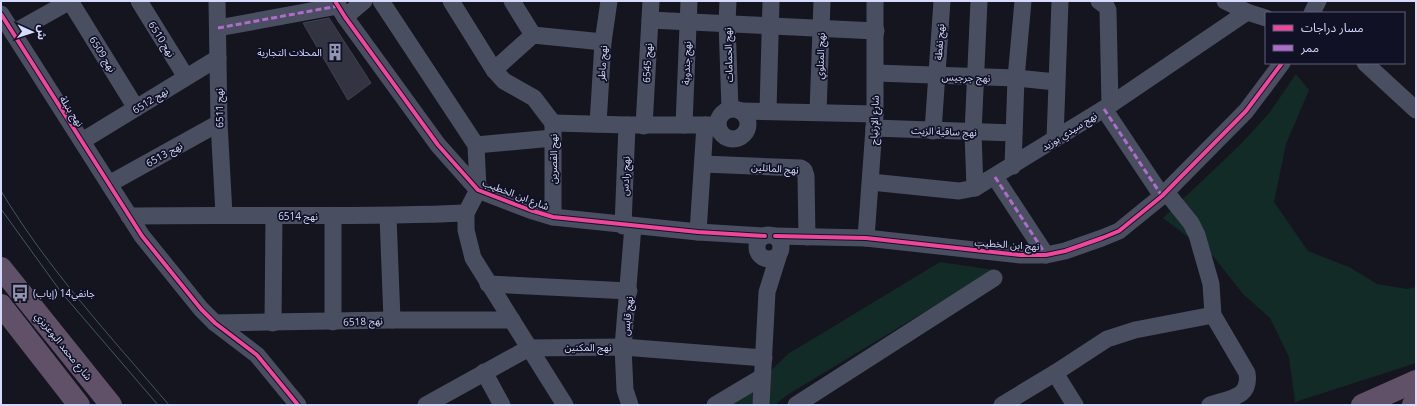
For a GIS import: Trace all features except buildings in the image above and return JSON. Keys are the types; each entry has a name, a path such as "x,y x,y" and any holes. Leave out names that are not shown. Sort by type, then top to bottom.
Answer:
{"highway":[{"name":"شارع محمد البوعزيزي","path":"1,268 111,405"},
{"path":"1,304 79,405"},
{"path":"1362,405 1416,381"}],"street":[{"path":"13,33 70,1"},
{"name":"نهج 6509","path":"70,1 136,108"},
{"name":"نهج 6510","path":"139,1 186,77"},
{"name":"نهج 6511","path":"217,1 219,123 224,214"},
{"path":"218,28 339,8 364,1"},
{"path":"381,1 476,145 478,190 466,213 466,230 474,258 488,284 565,405"},
{"path":"451,1 494,70 504,82 534,98 553,131 476,145"},
{"path":"512,1 533,35"},
{"name":"نهج ماطر","path":"598,124 603,42 609,1"},
{"name":"نهج 6545","path":"635,126 650,20 651,1"},
{"name":"نهج جندوبة","path":"684,125 689,1"},
{"name":"نهج الحمامات","path":"728,1 727,23 735,110"},
{"path":"768,110 771,1"},
{"name":"نهج المتلوي","path":"818,112 822,1"},
{"name":"شارع الإرتياح","path":"866,238 872,182 875,121 875,1"},
{"name":"نهج نفطة","path":"933,131 942,1"},
{"path":"975,188 973,133 974,78 979,1"},
{"path":"1013,166 1016,78 1023,1"},
{"path":"1055,139 1060,1"},
{"path":"1100,1 1108,10 1107,107 1164,194 1191,223 1197,235 1211,284 1213,315 1247,373 1247,389 1242,394 1210,405"},
{"path":"1225,1 1247,12 1265,18"},
{"path":"1312,12 1318,1"},
{"name":"شارع ابن الخطيب","path":"339,8 438,145 478,190 530,210 553,217 628,226 735,234"},
{"name":"نهج سيدي بوزيد","path":"872,182 959,191 975,188 996,177 1107,107 1247,12"},
{"name":"نهج بنبلة","path":"1,14 129,216 171,273 215,323 257,355 298,405"},
{"path":"650,20 821,27 876,31"},
{"path":"494,70 533,35 603,42"},
{"name":"نهج 6512","path":"82,141 218,58"},
{"name":"نهج ابن الخطيب","path":"735,234 866,238 1020,255 1046,255 1065,251 1119,231 1164,194 1246,111 1281,64"},
{"path":"1366,64 1416,110"},
{"name":"نهج جرجيس","path":"876,73 974,78 1016,78 1056,82"},
{"path":"598,124 635,126 712,125 727,138 737,139 746,133 749,124 748,118 735,110 720,117 712,125 703,164 698,232"},
{"name":"نهج ساقية الزيت","path":"735,110 818,112 933,131 1014,133"},
{"name":"نهج 6513","path":"109,184 219,123"},
{"name":"نهج القصرين","path":"553,217 553,131 598,124"},
{"name":"نهج رادس","path":"628,226 635,126"},
{"name":"نهج الماتلين","path":"703,164 801,168 804,170 806,176 802,237"},
{"path":"996,177 1046,255"},
{"name":"نهج 6514","path":"129,216 224,214 274,216 388,216 466,213"},
{"path":"273,323 274,216"},
{"path":"332,322 333,216"},
{"path":"388,216 392,320"},
{"name":"نهج قابس","path":"628,226 629,291 623,347 625,390 630,405"},
{"path":"735,234 759,254 769,260 779,255 802,237"},
{"path":"760,405 767,292 758,242 770,236 781,243 779,255 767,292"},
{"path":"796,405 994,278"},
{"path":"488,284 629,291"},
{"path":"1002,405 1107,339 1136,330 1213,315"},
{"name":"نهج 6518","path":"215,323 392,320 512,320"},
{"name":"نهج المكنين","path":"426,405 529,348 623,347 764,358"},
{"path":"484,372 502,405"},
{"path":"1055,373 1075,405"},
{"path":"715,405 762,377"}],"green space":[{"path":"1296,74 1309,90 1286,144 1274,202 1308,251 1351,268 1377,284 1407,289 1416,287 1416,363 1295,402 1289,357 1270,318 1243,294 1213,256 1163,218 1241,144 1270,112"},
{"path":"940,262 994,270 787,395 775,405 725,405 752,389 788,354"}],"tram line":[{"path":"1,191 19,220 59,275 102,328 169,405"},
{"path":"1,209 61,292 158,405"}],"marked path":[{"path":"218,28 338,6"},
{"path":"1104,109 1162,196"},
{"path":"995,177 1046,255"}],"cycle path":[{"path":"335,1 438,145 478,190 530,210 553,217 698,232 765,236"},
{"path":"1,14 142,236 201,309 215,323 257,355 298,405"},
{"path":"775,236 866,238 1020,255 1046,255 1065,251 1119,231 1162,196 1246,111 1281,64"}],"place":[{"name":"المحلات التجارية","path":"335,52"},
{"name":"جانفي14 (إياب)","path":"20,293"}]}
